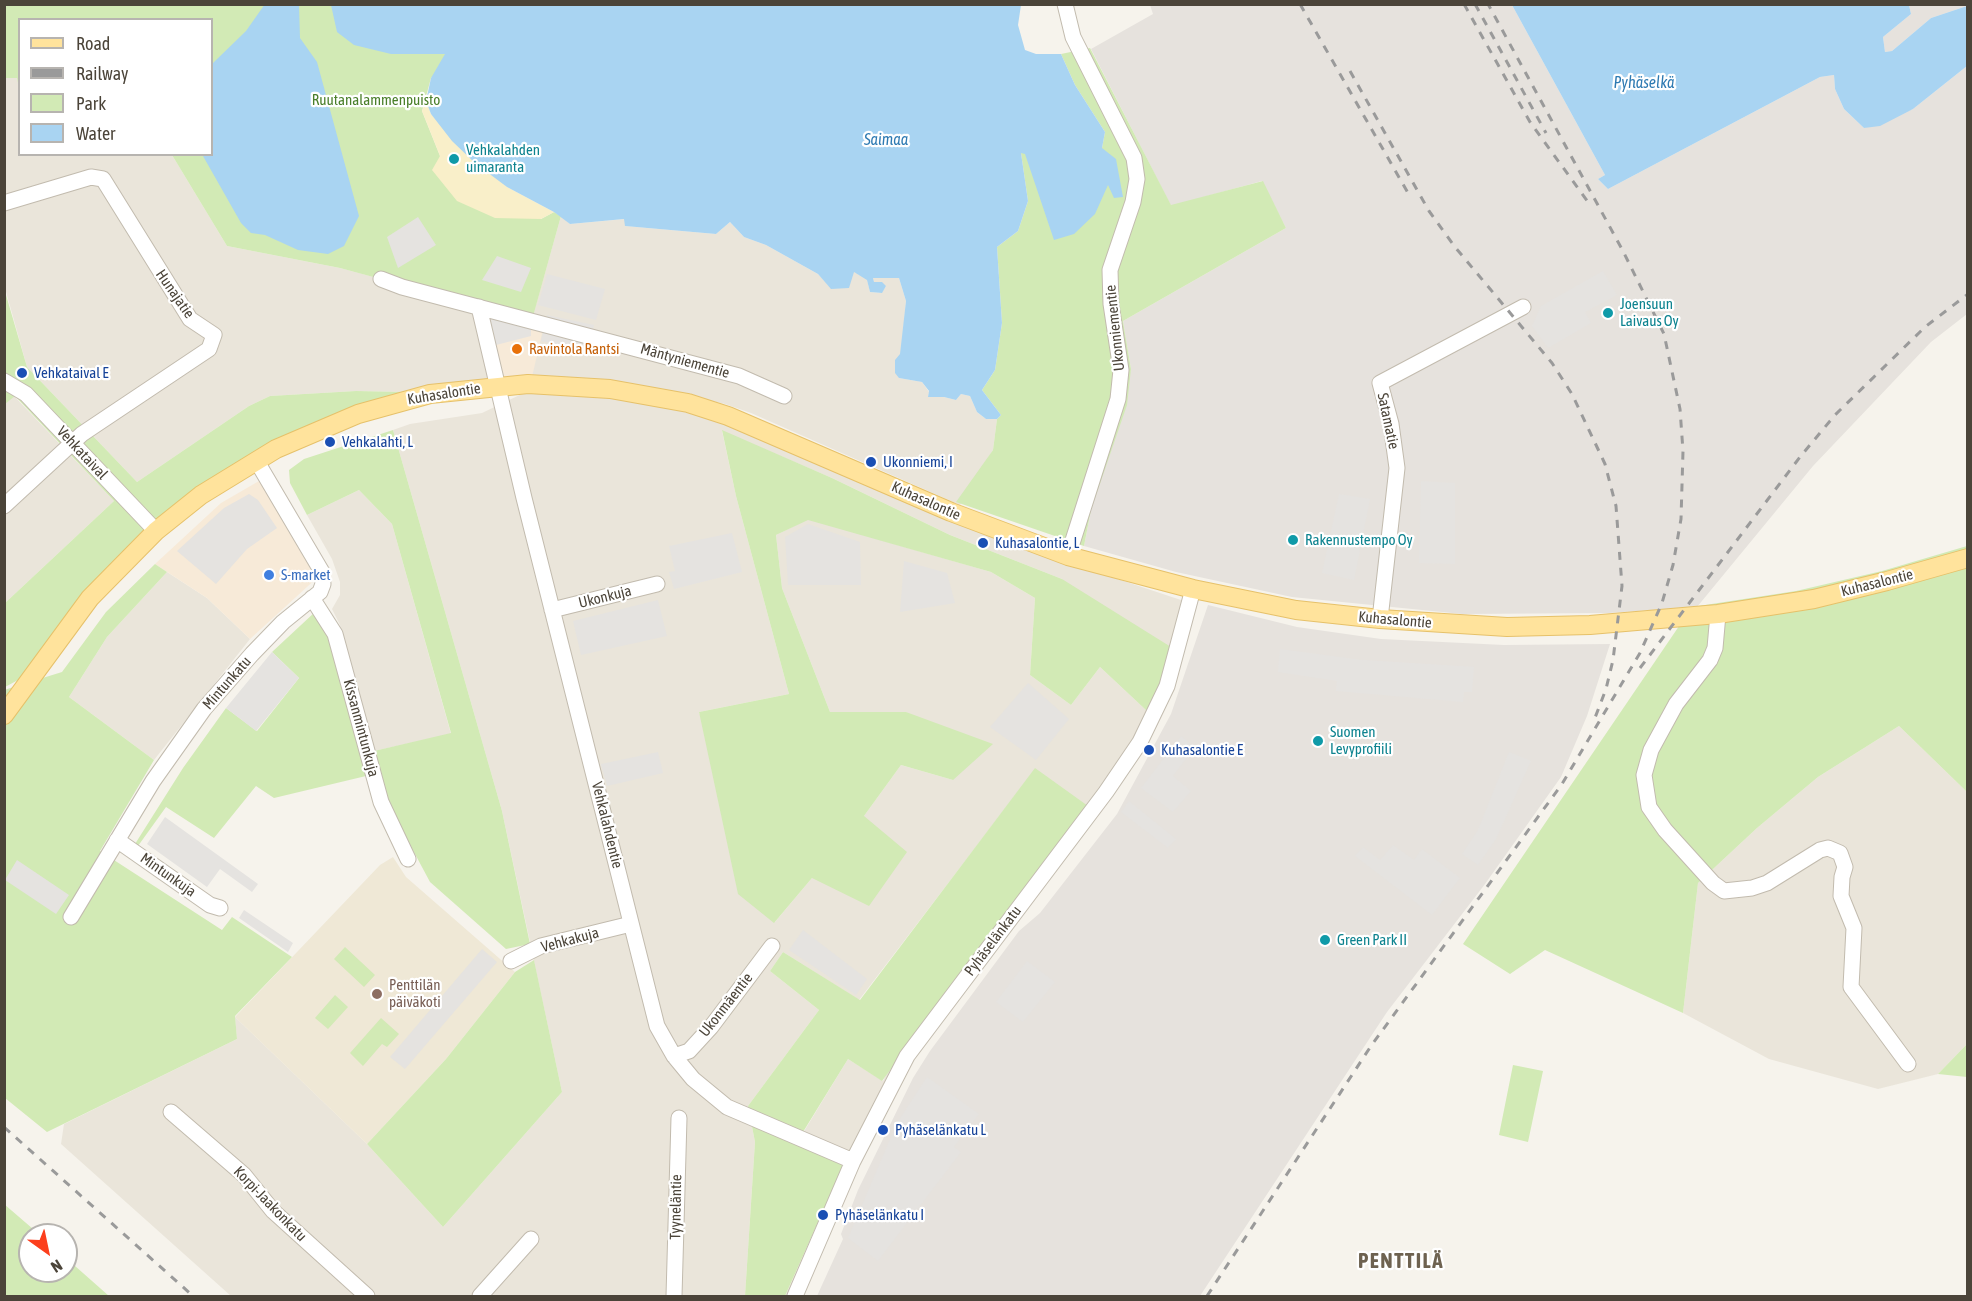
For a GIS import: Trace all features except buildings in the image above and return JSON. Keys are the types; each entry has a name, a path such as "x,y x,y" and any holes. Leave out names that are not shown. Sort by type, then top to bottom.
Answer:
{"main road":[{"name":"Kuhasalontie","path":"4,715 90,598 156,531 201,495 256,460 332,423 422,396 497,387 571,385 688,403 738,420 951,512 1068,556 1193,589 1296,610 1380,620 1507,627 1563,627 1718,614 1814,599 1968,558"}],"street":[{"name":"Ukonniementie","path":"1065,4 1073,37 1131,150 1137,179 1130,211 1110,270 1111,304 1121,370 1118,399 1068,556"},
{"name":"Hunajatie","path":"4,203 91,177 103,179 190,320 214,334 209,349 72,442"},
{"name":"Mäntyniementie","path":"381,279 729,373 784,396"},
{"name":"Vehkalahdentie","path":"479,307 552,610 657,1026 674,1056 693,1079 727,1107 853,1161"},
{"name":"Satamatie","path":"1380,620 1397,468 1391,424 1380,383 1523,307"},
{"name":"Vehkataival","path":"4,381 26,394 156,531"},
{"path":"4,506 72,442"},
{"name":"Mintunkatu","path":"71,916 153,781 211,700 283,622 320,592 323,584 322,572 292,526 256,460"},
{"name":"Ukonkuja","path":"552,610 657,584"},
{"name":"Pyhäselänkatu","path":"795,1296 853,1161 908,1056 1106,792 1140,742 1167,686 1193,589"},
{"name":"Kissanmintunkuja","path":"312,598 327,618 340,647 381,802 408,859"},
{"path":"1718,614 1715,648 1710,660 1676,704 1651,750 1644,775 1649,807 1665,830 1713,883 1724,891 1752,888 1767,883 1820,850 1828,848 1840,853 1845,867 1841,896 1854,928 1851,987 1908,1064"},
{"name":"Mintunkuja","path":"117,840 210,905 220,908"},
{"name":"Vehkakuja","path":"511,961 541,946 631,924"},
{"name":"Ukonmäentie","path":"674,1056 689,1051 711,1027 771,946"},
{"name":"Korpi-Jaakonkatu","path":"171,1112 244,1175 273,1210 367,1296"},
{"name":"Tyyneläntie","path":"674,1296 680,1118"},
{"path":"480,1296 531,1239"}],"shaded area":[{"path":"1150,5 1512,5 1605,175 1598,179 1608,189 1820,77 1834,75 1835,89 1844,109 1864,128 1913,109 1967,66 1967,314 1931,342 1813,466 1697,607 1609,613 1462,614 1292,597 1176,572 1084,546 1091,510 1131,369 1123,321 1286,228 1262,181 1171,206 1091,49 1153,14"},
{"path":"1909,5 1967,6 1931,18 1892,51 1885,52 1883,37 1911,14"},
{"path":"17,77 18,156 173,156 227,246 340,268 532,319 561,216 570,224 625,219 625,226 716,234 730,222 744,237 766,245 818,274 832,289 853,271 867,279 870,292 881,293 886,286 874,282 873,278 899,278 906,301 899,378 922,382 929,392 928,397 956,400 961,394 970,396 977,412 986,419 997,419 993,450 960,505 751,413 725,404 651,387 573,377 532,377 405,392 356,391 270,396 249,406 137,482 27,367 5,288 4,78"},
{"path":"418,217 436,245 398,268 387,237"},
{"path":"497,256 531,268 521,292 482,280"},
{"path":"1603,271 1617,295 1585,312 1591,323 1548,348 1532,326 1541,306"},
{"path":"547,274 605,289 596,320 538,305"},
{"path":"480,308 544,325 532,377 497,379"},
{"path":"547,315 594,325 587,350 541,341"},
{"path":"490,317 531,326 531,336 496,345"},
{"path":"528,391 649,400 723,422 1006,542 1184,601 1163,684 1136,740 932,1016 788,1296 785,1296 849,1153 803,1133 848,1059 883,1081 1036,768 859,1000 783,952 770,971 819,1010 748,1106 755,1142 745,1296 231,1296 61,1144 64,1124 237,1039 235,1017 367,1144 443,1227 562,1092 502,811 393,430 410,424 482,413","holes":["722,431 832,478 950,535 1062,579 1147,711 1100,667 1071,705 1030,675 1035,598 991,572 808,519 776,535 782,588 830,712 906,712 953,780 901,765 864,816 775,922 699,712 789,694 736,496"]},
{"path":"14,396 114,501 5,603 4,404"},
{"path":"259,481 319,576 250,639 207,598 155,564 221,503"},
{"path":"1421,481 1455,483 1455,564 1419,563"},
{"path":"359,490 392,524 451,734 374,751 340,625 332,609 340,595 340,582 332,559 307,515"},
{"path":"249,494 258,500 277,528 247,549 216,584 177,551 224,508"},
{"path":"1339,494 1370,499 1354,580 1322,573"},
{"path":"808,524 860,542 861,585 788,585 785,537"},
{"path":"732,533 742,572 674,589 669,572 675,571 669,546"},
{"path":"904,561 947,573 955,603 900,612"},
{"path":"167,572 207,598 250,639 154,760 69,697 107,637"},
{"path":"658,600 667,636 581,655 573,621"},
{"path":"1208,605 1297,627 1381,639 1504,645 1610,644 1587,716 1561,777 1485,884 1387,1012 1200,1296 817,1296 843,1239 841,1234 858,1190 913,1078 930,1051 1019,931 1040,913 1117,814 1171,714"},
{"path":"1280,649 1362,660 1474,667 1472,692 1464,692 1463,702 1336,691 1337,681 1278,672"},
{"path":"272,652 299,678 256,731 226,708"},
{"path":"1028,683 1069,719 1036,760 990,727"},
{"path":"1899,726 1967,792 1967,1044 1938,1074 1878,1089 1769,1059 1683,1013 1698,883 1757,828 1818,777"},
{"path":"1181,736 1195,747 1173,776 1191,791 1173,812 1141,788"},
{"path":"658,752 663,773 607,786 601,764"},
{"path":"1509,752 1531,761 1496,839 1478,865 1462,854 1478,830"},
{"path":"1129,801 1176,839 1168,848 1121,812"},
{"path":"165,817 258,884 252,892 220,869 207,887 147,844"},
{"path":"1393,845 1414,860 1422,849 1460,878 1432,915 1355,856 1363,847 1380,860"},
{"name":"Penttilän päiväkoti","path":"393,857 406,877 515,972 446,1059 367,1144 235,1017 380,865"},
{"path":"17,860 69,895 56,914 5,880"},
{"path":"244,910 293,943 288,952 239,918"},
{"path":"803,930 867,979 856,995 789,950"},
{"path":"482,949 497,962 405,1069 390,1057"},
{"path":"1027,961 1055,982 1023,1022 996,1002"},
{"path":"927,1077 979,1114 954,1147 961,1152 878,1261 848,1238 897,1123"}],"green space":[{"name":"Ruutanalammenpuisto","path":"4,5 506,5 431,78 422,111 440,156 541,219 554,212 561,216 532,320 340,268 227,246 173,156 213,156 213,18 18,18 18,84 17,78 5,78"},
{"path":"1090,48 1171,205 1263,181 1286,228 1123,321 1131,369 1127,405 1091,510 1084,546 956,502 993,450 997,419 1001,415 982,390 995,370 1002,323 997,247 1018,231 1028,201 1021,153 1102,148 1105,132 1075,85 1061,54"},
{"path":"4,288 27,367 137,482 249,406 270,396 356,391 405,392 180,502 119,555 79,600 20,679 5,687 5,603 114,501 15,396 5,404"},
{"path":"393,430 502,811 530,944 506,949 430,882 392,811 374,751 451,733 392,524 359,490 307,515 290,483 289,470 304,459"},
{"path":"722,430 832,478 950,535 1062,579 1171,647 1161,683 1147,711 1100,667 1071,705 1030,675 1035,598 991,572 808,520 776,535 782,588 830,712 906,712 993,744 953,780 901,765 864,816 907,852 869,906 812,878 774,923 738,894 699,712 789,694 736,496"},
{"path":"1967,546 1967,792 1899,726 1818,777 1757,828 1698,883 1683,1013 1545,950 1510,974 1463,944 1692,607 1796,591 1882,571"},
{"path":"155,564 167,572 107,637 69,697 154,760 100,851 222,930 232,917 292,957 235,1016 237,1039 47,1132 5,1098 4,690 62,672 106,612"},
{"path":"315,612 334,646 366,776 274,798 256,786 214,838 166,807 138,846 135,844 183,768 226,708 257,731 299,678 272,652"},
{"path":"1035,768 1088,806 882,1081 848,1059 803,1132 849,1153 785,1296 745,1296 755,1142 748,1106 819,1010 770,971 783,952 860,1000"},
{"path":"345,947 375,975 364,987 334,959"},
{"path":"534,960 562,1092 443,1227 367,1144 446,1059 515,972"},
{"path":"335,995 348,1007 328,1029 315,1018"},
{"path":"381,1018 399,1034 387,1047 382,1044 363,1066 350,1053"},
{"path":"1967,1044 1967,1077 1938,1074"},
{"path":"1513,1065 1543,1071 1528,1142 1499,1135"},
{"path":"4,1204 26,1223 18,1223 18,1283 78,1283 78,1269 109,1296 5,1296"}],"sand":[{"name":"Vehkalahden uimaranta","path":"426,101 431,114 507,187 554,212 541,219 495,218 457,201 432,170 440,156 422,111"}],"water":[{"path":"265,4 299,5 300,38 317,62 359,216 344,246 328,254 298,250 265,235 251,233 241,223 203,156 213,156 213,63 246,31"},
{"name":"Saimaa","path":"331,5 1021,5 1018,25 1025,50 1036,54 1061,54 1075,85 1105,132 1102,148 1116,159 1123,197 1114,198 1108,185 1095,214 1074,234 1054,240 1025,154 1021,153 1028,201 1018,231 997,247 1002,323 995,370 982,390 1001,415 997,419 986,419 977,412 970,396 961,394 956,400 928,397 929,391 922,382 899,378 895,373 895,360 900,354 906,301 899,278 873,278 874,282 882,282 886,286 882,293 870,292 867,280 854,272 849,288 831,289 818,274 766,245 744,237 730,222 716,234 625,226 624,219 570,224 554,212 507,187 475,163 452,141 431,114 426,101 431,78 445,54 391,54 354,45 337,32"},
{"name":"Pyhäselkä","path":"1512,5 1909,5 1911,14 1883,37 1885,52 1892,51 1931,18 1967,6 1967,66 1913,109 1880,126 1864,128 1844,109 1835,89 1834,75 1820,77 1608,189 1598,179 1605,175"}],"railway":[{"path":"1300,4 1408,193"},
{"path":"1464,4 1530,122 1588,202"},
{"path":"1475,4 1546,133"},
{"path":"1207,1296 1371,1046 1562,784 1640,653 1662,603 1673,565 1681,519 1683,451 1680,409 1664,334 1623,251 1488,4"},
{"path":"1350,71 1429,211 1455,247 1552,363 1572,394 1605,464 1616,506 1622,586 1613,660 1606,689 1593,723"},
{"path":"1640,668 1800,457 1835,415 1925,327 1968,294"},
{"path":"4,1127 193,1296"}],"place":[{"name":"Vehkalahden uimaranta","path":"454,159"},
{"name":"Joensuun Laivaus Oy","path":"1608,313"},
{"name":"Ravintola Rantsi","path":"517,349"},
{"name":"Vehkataival E","path":"22,373"},
{"name":"Vehkalahti, L","path":"330,442"},
{"name":"Ukonniemi, I","path":"871,462"},
{"name":"Rakennustempo Oy","path":"1293,540"},
{"name":"Kuhasalontie, L","path":"983,543"},
{"name":"S-market","path":"269,575"},
{"name":"Suomen Levyprofiili","path":"1318,741"},
{"name":"Kuhasalontie E","path":"1149,750"},
{"name":"Green Park II","path":"1325,940"},
{"name":"Penttilän päiväkoti","path":"377,994"},
{"name":"Pyhäselänkatu L","path":"883,1130"},
{"name":"Pyhäselänkatu I","path":"823,1215"}],"district":[{"name":"PENTTILÄ","path":"1401,1261"}]}
